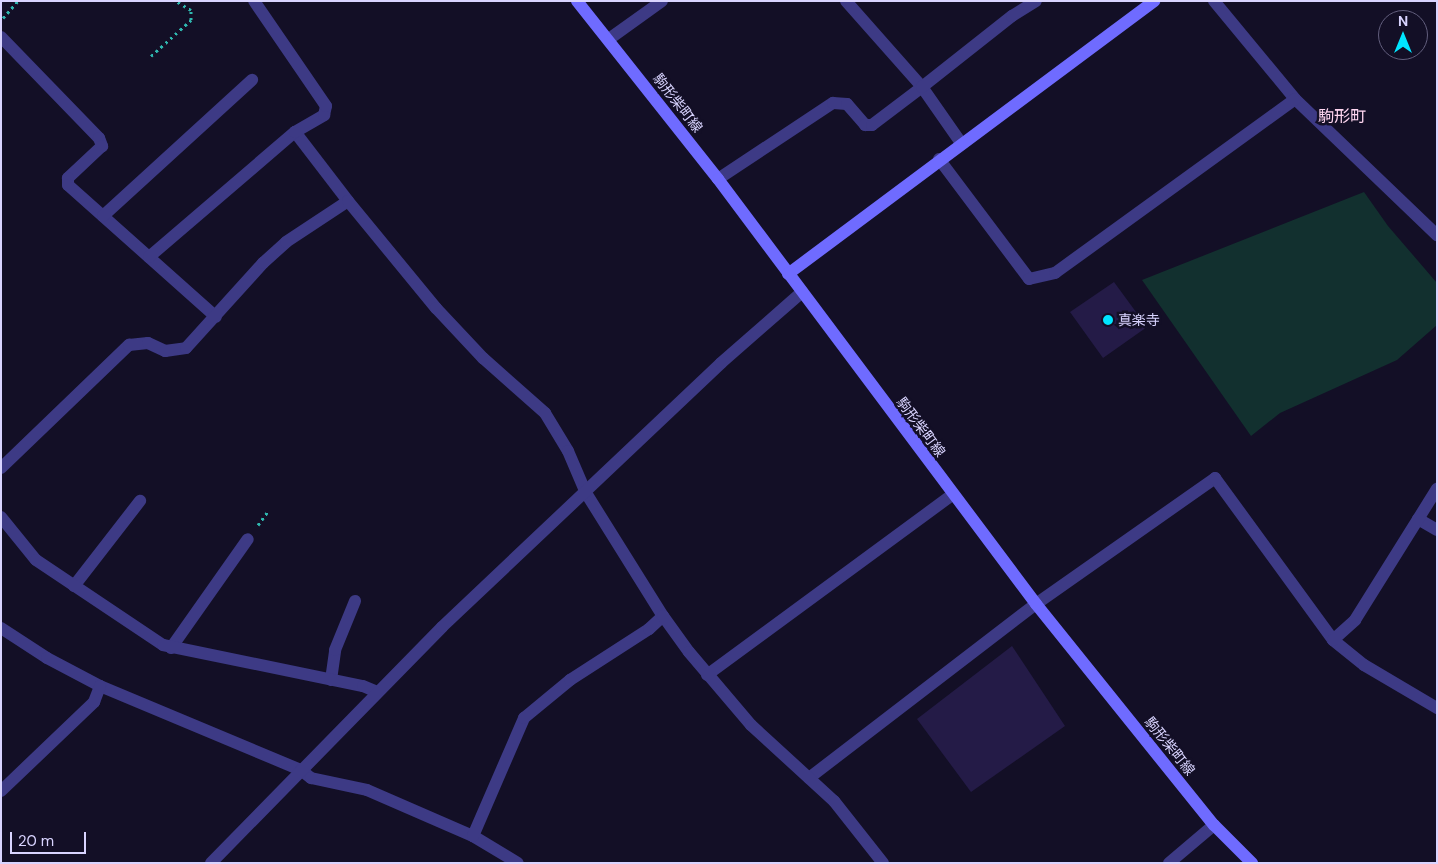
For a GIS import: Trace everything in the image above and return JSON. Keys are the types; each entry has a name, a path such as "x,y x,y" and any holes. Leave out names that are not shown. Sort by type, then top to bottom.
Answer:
{"main road":[{"name":"駒形柴町線","path":"577,1 718,179 1036,604 1214,825 1252,863"},
{"path":"788,274 939,159 1154,1"}],"street":[{"path":"149,257 295,132 324,115 326,106 254,1"},
{"path":"609,39 662,1"},
{"path":"846,1 922,87 961,143"},
{"path":"718,179 833,103 847,104 865,125 872,125 1012,16 1036,1"},
{"path":"1214,1 1295,98 1437,235"},
{"path":"1,37 99,138 102,146 68,178 68,185 216,317"},
{"path":"103,216 252,80"},
{"path":"939,159 1029,279 1055,273 1295,98"},
{"path":"295,132 348,201 436,308 483,358 545,413 568,451 586,493 663,616 707,675 751,725 809,778 856,826 883,863"},
{"path":"1,468 129,345 140,342 175,352 186,348 263,263 286,242 348,201"},
{"path":"211,863 377,692 505,567 586,493 721,363 802,292"},
{"path":"809,778 1036,604 1215,478 1333,640 1364,665 1437,708"},
{"path":"1333,640 1355,620 1437,489"},
{"path":"707,675 953,494"},
{"path":"74,586 140,501"},
{"path":"1,517 36,560 163,646 331,680 377,692"},
{"path":"1418,519 1437,530"},
{"path":"171,648 248,540"},
{"path":"331,680 335,650 355,601"},
{"path":"473,836 524,718 570,680 649,629 663,616"},
{"path":"1,628 46,658 100,686 301,770 320,780 368,790 473,836 518,863"},
{"path":"1,791 94,702 100,686"},
{"path":"1169,863 1214,825"}],"path":[{"path":"1,21 18,1"},
{"path":"151,56 191,20 190,10 176,1"}],"green space":[{"path":"1364,192 1388,226 1437,283 1437,325 1397,360 1280,413 1251,436 1142,280"}],"building":[{"name":"真楽寺","path":"1114,282 1147,327 1103,358 1070,312"},
{"path":"1012,646 1065,726 971,792 917,719"}],"place":[{"name":"真楽寺","path":"1108,320"}],"district":[{"name":"駒形町","path":"1342,117"}]}
